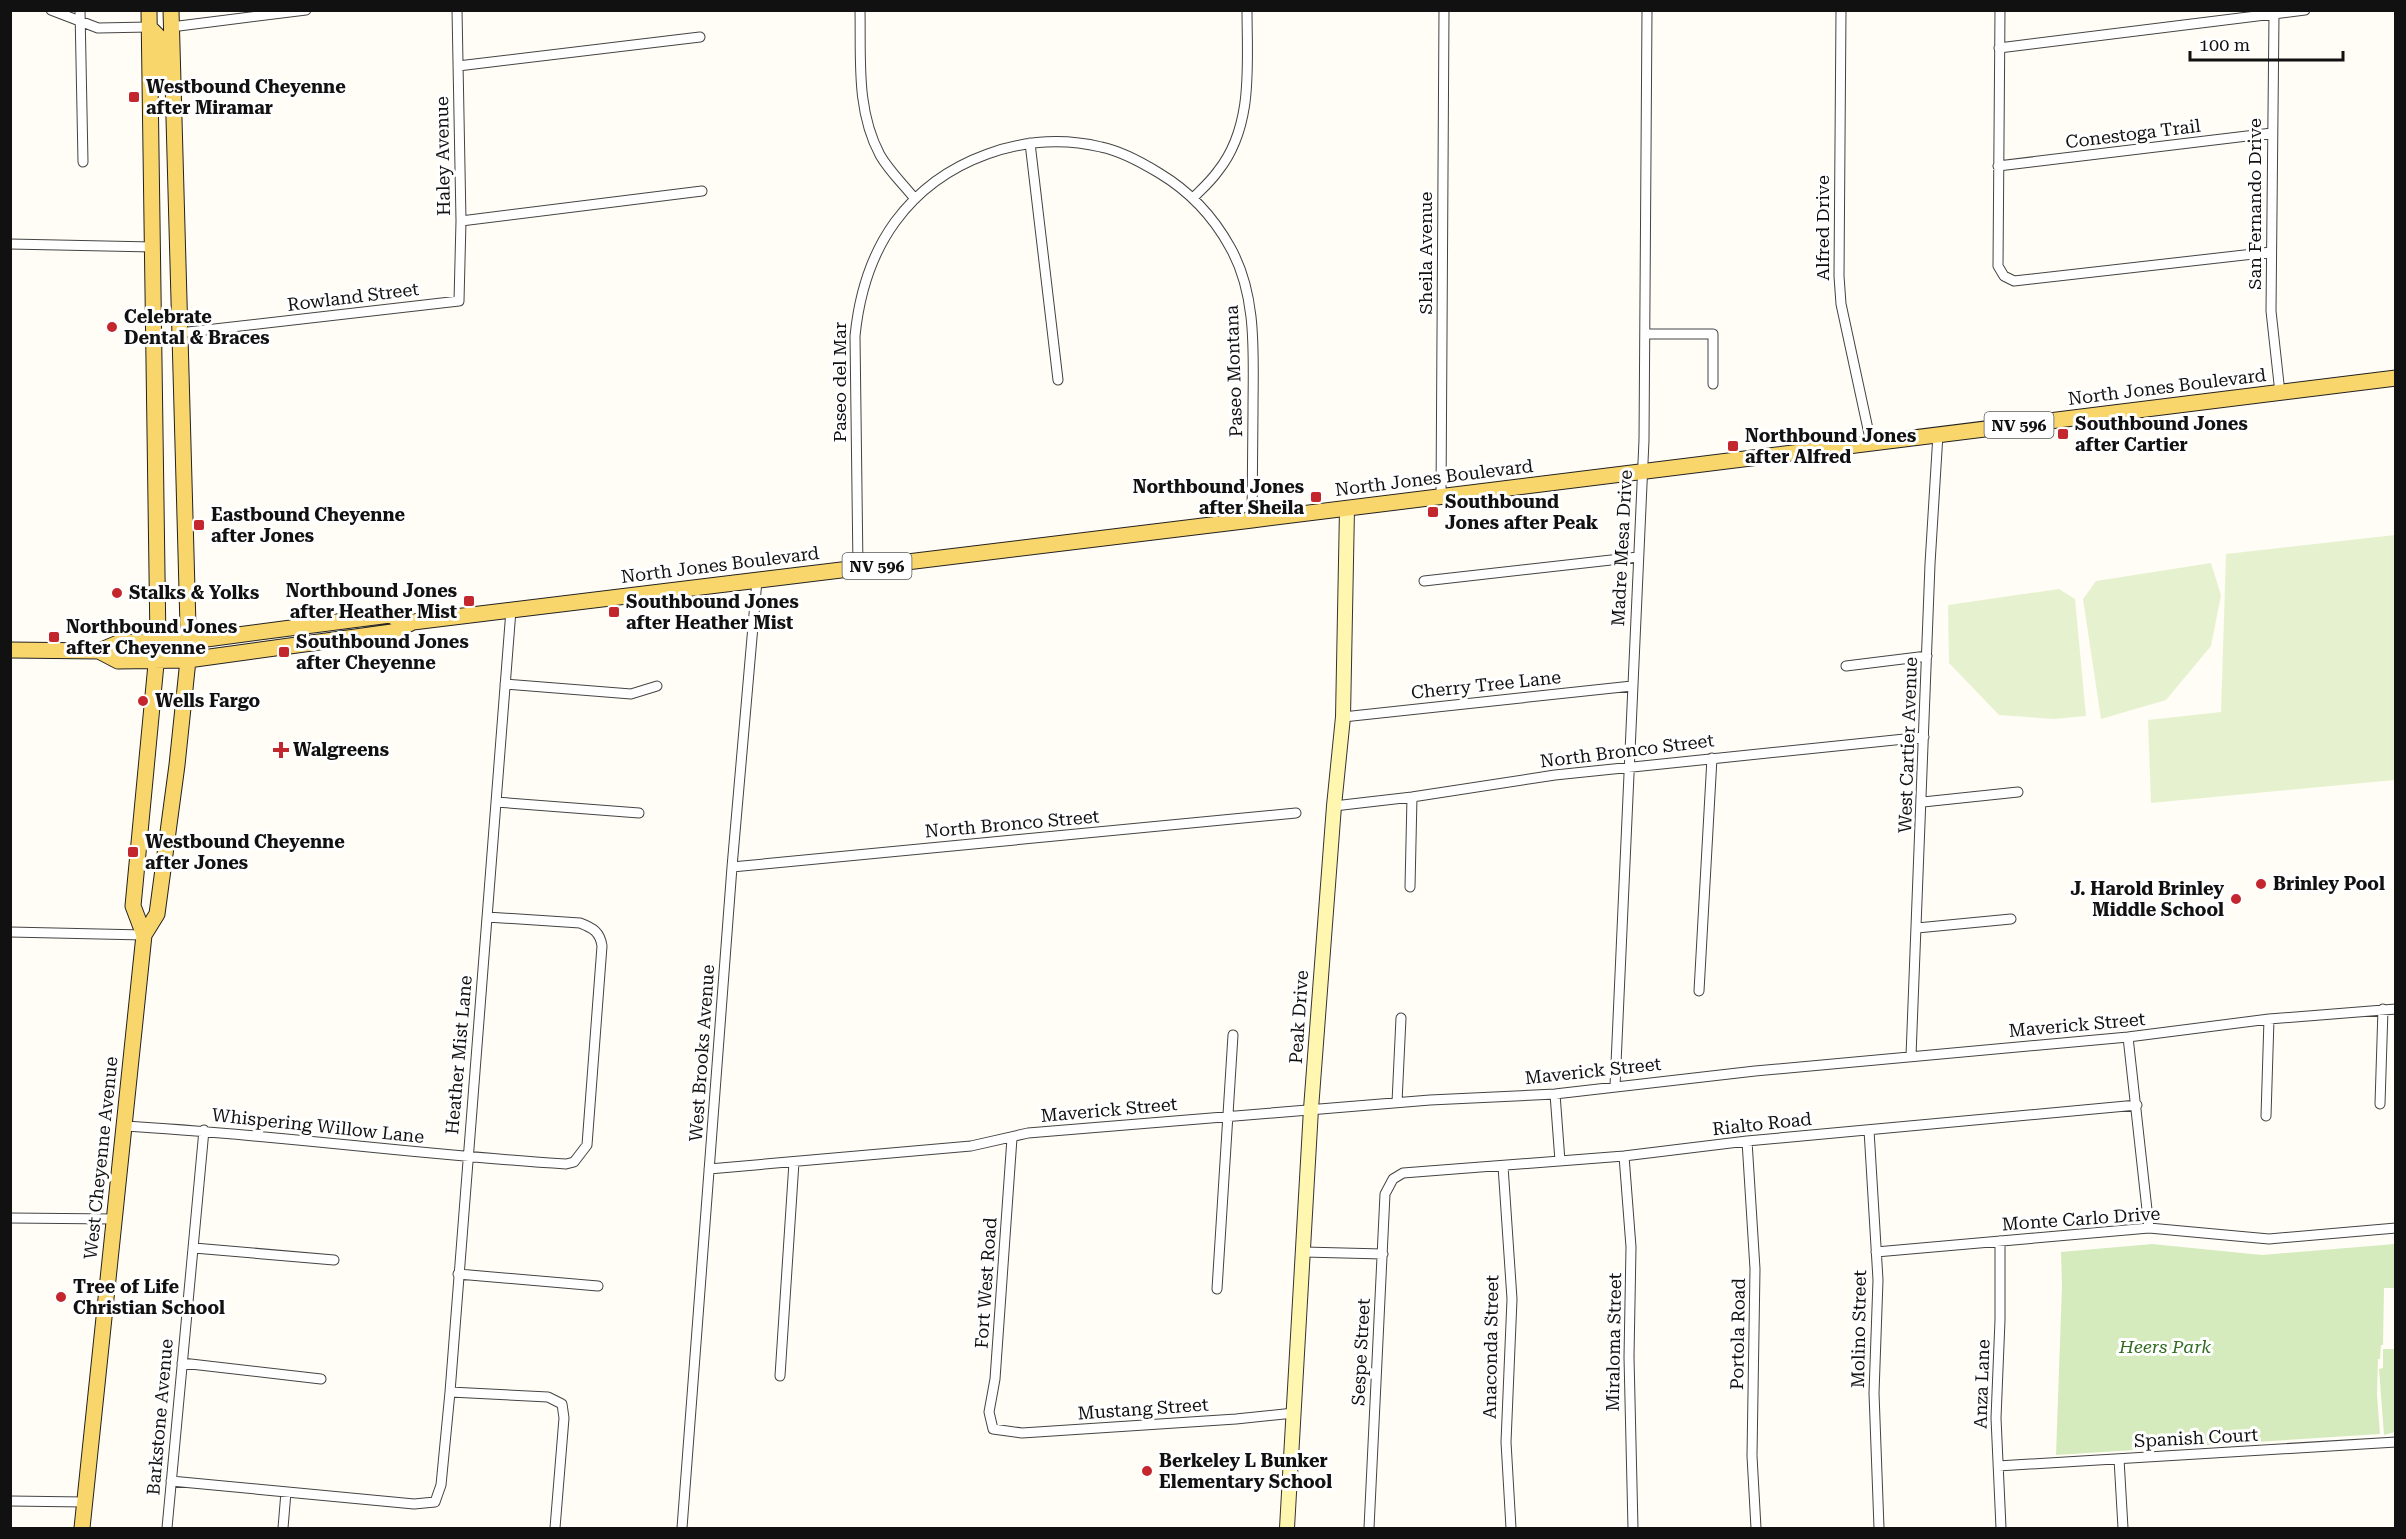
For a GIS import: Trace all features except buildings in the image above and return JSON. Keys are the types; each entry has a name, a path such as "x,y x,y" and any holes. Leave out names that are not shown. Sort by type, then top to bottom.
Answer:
{"main road":[{"name":"West Cheyenne Avenue","path":"144,934 133,906 158,643 149,10"},
{"path":"157,10 157,18 162,24 171,27"},
{"name":"West Cheyenne Avenue","path":"82,1528 144,934 157,914 177,765 188,660 186,490 179,333 171,10"},
{"path":"149,27 159,37 167,139 174,158"},
{"name":"North Jones Boulevard","path":"99,651 118,661 188,660 392,632 406,623 2396,378"},
{"name":"North Jones Boulevard","path":"10,650 99,651 118,643 188,641 390,615 406,623"}],"street":[{"path":"51,10 98,28 149,27"},
{"path":"80,10 83,162"},
{"path":"171,27 306,10"},
{"name":"Haley Avenue","path":"458,10 461,221 459,301"},
{"path":"860,10 861,92 864,116 881,156 915,199"},
{"path":"1193,198 1220,169 1234,143 1244,114 1247,93 1247,10"},
{"name":"Sheila Avenue","path":"1441,497 1444,10"},
{"name":"Madre Mesa Drive","path":"1614,1086 1641,471 1645,334 1647,10"},
{"name":"Alfred Drive","path":"1841,10 1839,276 1841,304 1871,443"},
{"path":"2000,10 1998,266 2004,276 2014,281 2271,252"},
{"path":"2000,48 2305,10"},
{"name":"San Fernando Drive","path":"2274,15 2271,311 2280,393"},
{"path":"458,66 700,37"},
{"name":"Conestoga Trail","path":"1998,166 2272,133"},
{"name":"Paseo Montana","path":"1030,143 1056,141 1101,147 1138,160 1180,186 1193,198 1213,221 1230,248 1240,270 1249,303 1253,361 1252,520"},
{"path":"1030,143 1058,380"},
{"name":"Paseo del Mar","path":"858,568 855,348 858,311 870,268 894,223 915,199 959,167 995,150 1030,143"},
{"path":"461,221 702,190"},
{"path":"10,244 153,247"},
{"name":"Rowland Street","path":"179,333 459,301"},
{"path":"1645,334 1713,334 1713,384"},
{"name":"West Cartier Avenue","path":"1911,1056 1938,434"},
{"name":"Peak Drive","path":"1287,1528 1311,1109 1343,717 1347,508"},
{"path":"1424,581 1638,557"},
{"name":"West Brooks Avenue","path":"682,1528 732,867 757,580"},
{"name":"Heather Mist Lane","path":"286,1492 414,1504 435,1502 441,1485 511,610"},
{"path":"1846,666 1927,656"},
{"path":"506,684 631,694 657,686"},
{"name":"Cherry Tree Lane","path":"1343,717 1632,686"},
{"name":"North Bronco Street","path":"1334,806 1412,797 1555,775 1924,737"},
{"path":"1699,991 1712,758"},
{"path":"1923,802 2018,792"},
{"path":"1410,887 1412,797"},
{"path":"496,802 639,813"},
{"name":"North Bronco Street","path":"732,867 1296,813"},
{"name":"Whispering Willow Lane","path":"124,1125 204,1130 467,1158 566,1164 574,1162 587,1145 603,946 601,938 594,928 580,923 487,917"},
{"path":"1917,928 2011,919"},
{"path":"10,932 144,934"},
{"path":"2380,1104 2383,1009"},
{"name":"Maverick Street","path":"709,1169 960,1147 1028,1133 1163,1124 1228,1115 1397,1102 1555,1094 1911,1056 2128,1037 2269,1019 2396,1009"},
{"path":"1397,1102 1401,1018"},
{"path":"2266,1116 2269,1019"},
{"path":"1217,1289 1233,1035"},
{"path":"2128,1037 2149,1228"},
{"path":"1555,1094 1560,1161"},
{"name":"Rialto Road","path":"1393,1179 1403,1173 1624,1156 1747,1141 2137,1105"},
{"name":"Barkstone Avenue","path":"167,1528 204,1130"},
{"name":"Molino Street","path":"1869,1130 1878,1280 1874,1393 1879,1528"},
{"name":"Fort West Road","path":"993,1429 989,1412 995,1379 1012,1138"},
{"name":"Portola Road","path":"1747,1141 1755,1269 1752,1456 1756,1528"},
{"name":"Miraloma Street","path":"1624,1156 1631,1256 1629,1357 1633,1528"},
{"path":"780,1376 794,1162"},
{"name":"Anaconda Street","path":"1503,1166 1512,1299 1506,1442 1511,1528"},
{"name":"Sespe Street","path":"1369,1528 1385,1194 1393,1179"},
{"path":"10,1218 114,1219"},
{"name":"Monte Carlo Drive","path":"1876,1252 2149,1228 2269,1239 2396,1228"},
{"name":"Anza Lane","path":"2000,1241 2000,1320 1995,1418 2001,1528"},
{"path":"194,1248 334,1260"},
{"path":"1304,1252 1383,1254"},
{"path":"458,1274 598,1286"},
{"path":"182,1363 321,1379"},
{"path":"450,1392 548,1397 562,1404 564,1418 555,1528"},
{"name":"Mustang Street","path":"993,1429 1022,1433 1294,1413"},
{"name":"Spanish Court","path":"1998,1466 2396,1442"},
{"path":"2119,1459 2123,1528"},
{"path":"171,1481 286,1492 283,1528"},
{"path":"10,1501 85,1502"}],"green space":[{"path":"2395,535 2395,780 2151,803 2148,720 2221,712 2226,554"},
{"path":"2211,563 2221,595 2211,646 2166,700 2101,719 2083,599 2096,581"},
{"path":"2059,589 2075,599 2086,716 2054,719 1999,715 1949,663 1948,605"},
{"name":"Heers Park","path":"2152,1244 2262,1255 2395,1244 2395,1288 2384,1288 2383,1345 2381,1345 2380,1359 2378,1359 2377,1394 2380,1434 2056,1455 2062,1286 2061,1252"},
{"path":"2383,1349 2396,1349 2395,1432 2384,1435 2379,1369 2383,1368"}],"place":[{"name":"Westbound Cheyenne after Miramar","path":"134,97"},
{"name":"Celebrate Dental & Braces","path":"112,327"},
{"name":"Southbound Jones after Cartier","path":"2063,434"},
{"name":"Northbound Jones after Alfred","path":"1733,446"},
{"name":"Northbound Jones after Sheila","path":"1316,497"},
{"name":"Southbound Jones after Peak","path":"1433,512"},
{"name":"Eastbound Cheyenne after Jones","path":"199,525"},
{"name":"Stalks & Yolks","path":"117,593"},
{"name":"Northbound Jones after Heather Mist","path":"469,601"},
{"name":"Southbound Jones after Heather Mist","path":"614,612"},
{"name":"Northbound Jones after Cheyenne","path":"54,637"},
{"name":"Southbound Jones after Cheyenne","path":"284,652"},
{"name":"Wells Fargo","path":"143,701"},
{"name":"Walgreens","path":"281,750"},
{"name":"Westbound Cheyenne after Jones","path":"133,852"},
{"name":"Brinley Pool","path":"2261,884"},
{"name":"J. Harold Brinley Middle School","path":"2236,899"},
{"name":"Tree of Life Christian School","path":"61,1297"},
{"name":"Berkeley L Bunker Elementary School","path":"1147,1471"}]}
